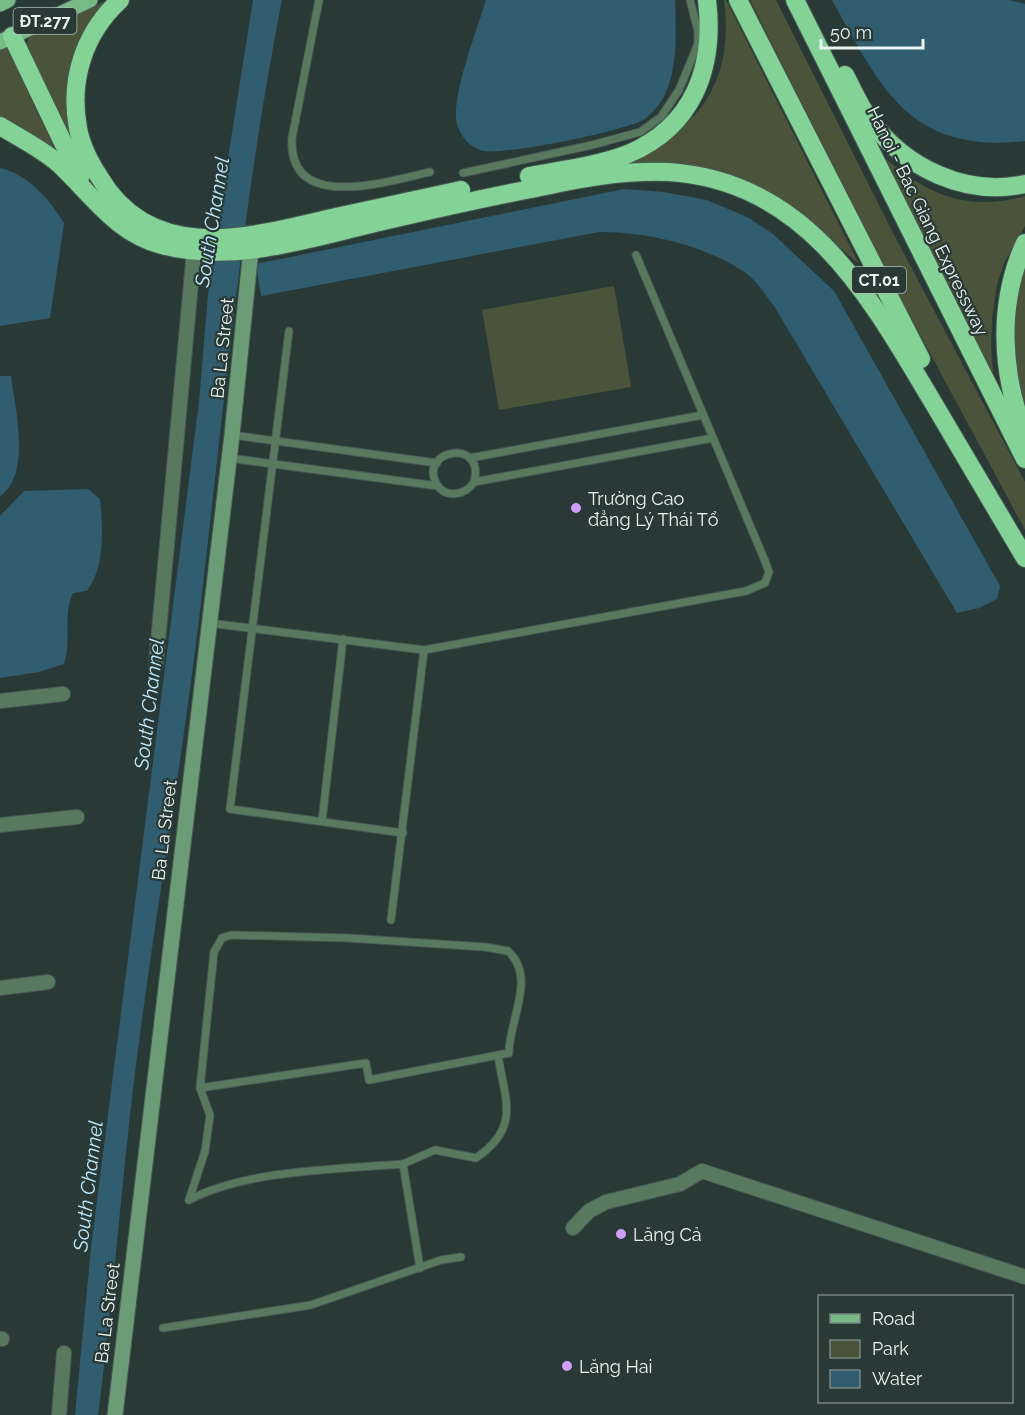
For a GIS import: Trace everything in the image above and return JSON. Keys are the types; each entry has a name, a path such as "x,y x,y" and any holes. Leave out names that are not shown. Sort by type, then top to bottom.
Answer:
{"highway":[{"path":"120,0 96,28 82,57 75,95 79,134 96,172 120,206 149,225 197,245 261,234 627,154 673,124 693,98 706,67 709,45 707,0"},
{"name":"CT.01","path":"738,0 864,251 1025,557"},
{"name":"Hanoi - Bac Giang Expressway","path":"795,0 1025,459"},
{"path":"804,0 868,118 899,151 939,175 961,183 993,188 1025,184"},
{"path":"6,39 86,190"},
{"path":"0,126 45,153 86,190 112,218 140,237 164,246 197,245 251,249 586,177 670,172 727,184 758,197 809,230 853,275 881,314 1025,557"},
{"path":"1025,243 1008,289 1005,321 1012,398 1025,435"}],"main road":[{"name":"ĐT.277","path":"0,4 8,0"},
{"name":"ĐT.277","path":"6,39 90,0"}],"street":[{"path":"156,663 197,245"},
{"name":"Ba La Street","path":"115,1415 232,435 251,249"},
{"path":"0,700 63,694"},
{"path":"0,825 77,817"},
{"path":"0,988 48,982"},
{"path":"573,1228 590,1211 606,1202 680,1184 702,1171 1025,1277"},
{"path":"59,1415 64,1353"}],"lane":[{"path":"319,0 292,138 291,153 297,165 317,184 333,188 366,185 430,172"},
{"path":"463,173 630,135 640,132 662,117 679,90 698,44 698,31 690,0"},
{"path":"209,623 424,650 746,591 765,583 769,572 765,561 636,255"},
{"path":"289,331 230,809 403,833"},
{"path":"470,458 703,415"},
{"path":"232,435 436,463 450,453 463,454 470,458 476,469 471,488 459,494 445,492 438,486 434,475 436,463"},
{"path":"474,482 713,438"},
{"path":"229,458 438,486"},
{"path":"322,821 343,639"},
{"path":"391,920 424,650"},
{"path":"200,1088 366,1063 369,1080 498,1055 509,1053 509,1039 522,983 520,967 508,951 485,947 348,938 231,935 219,940 214,952 200,1088 210,1115 206,1151 189,1200 236,1183 315,1171 403,1164 435,1150 476,1158 495,1142 507,1120 498,1055"},
{"path":"403,1164 420,1268"},
{"path":"163,1328 311,1305 453,1257 461,1257"}],"green space":[{"path":"108,0 88,25 75,53 72,141 26,47 29,37 36,31"},
{"path":"724,0 859,264 794,209 752,186 593,170 664,140 689,121 701,107 711,92 723,57 726,20"},
{"path":"750,0 776,0 894,235 1025,482 1025,530 886,271"},
{"path":"6,46 56,151 0,117 0,49"},
{"path":"852,129 910,177 950,197 973,202 998,201 1025,196 1025,226 1004,263 997,285 992,319 991,346 996,406"},
{"path":"1025,263 1025,418 1012,334 1016,297"},
{"path":"614,286 631,387 499,410 482,310"}],"water":[{"name":"South Channel","path":"253,0 282,0 245,228 192,674 146,989 98,1415 75,1415 91,1248 199,402 210,272"},
{"path":"486,0 675,0 675,55 665,95 645,119 615,130 516,149 484,151 474,147 461,133 457,124 457,98"},
{"path":"832,0 1010,0 1025,4 1025,141 985,142 953,137 926,125 903,108 884,87"},
{"path":"0,168 29,182 52,206 64,223 50,318 0,326"},
{"path":"624,189 664,192 707,200 747,217 773,234 834,291 1000,586 997,599 979,608 957,613 774,306 751,277 713,255 657,238 637,234 599,232 261,296 256,264"},
{"path":"0,376 11,376 18,422 19,457 16,473 10,486 0,496"},
{"path":"88,489 100,499 102,534 100,559 93,582 87,591 73,593 68,611 64,664 39,672 0,678 0,516 24,491"}],"place":[{"name":"Trường Cao đẳng Lý Thái Tổ","path":"576,508"},
{"name":"Lăng Cả","path":"621,1234"},
{"name":"Lăng Hai","path":"567,1366"}]}
